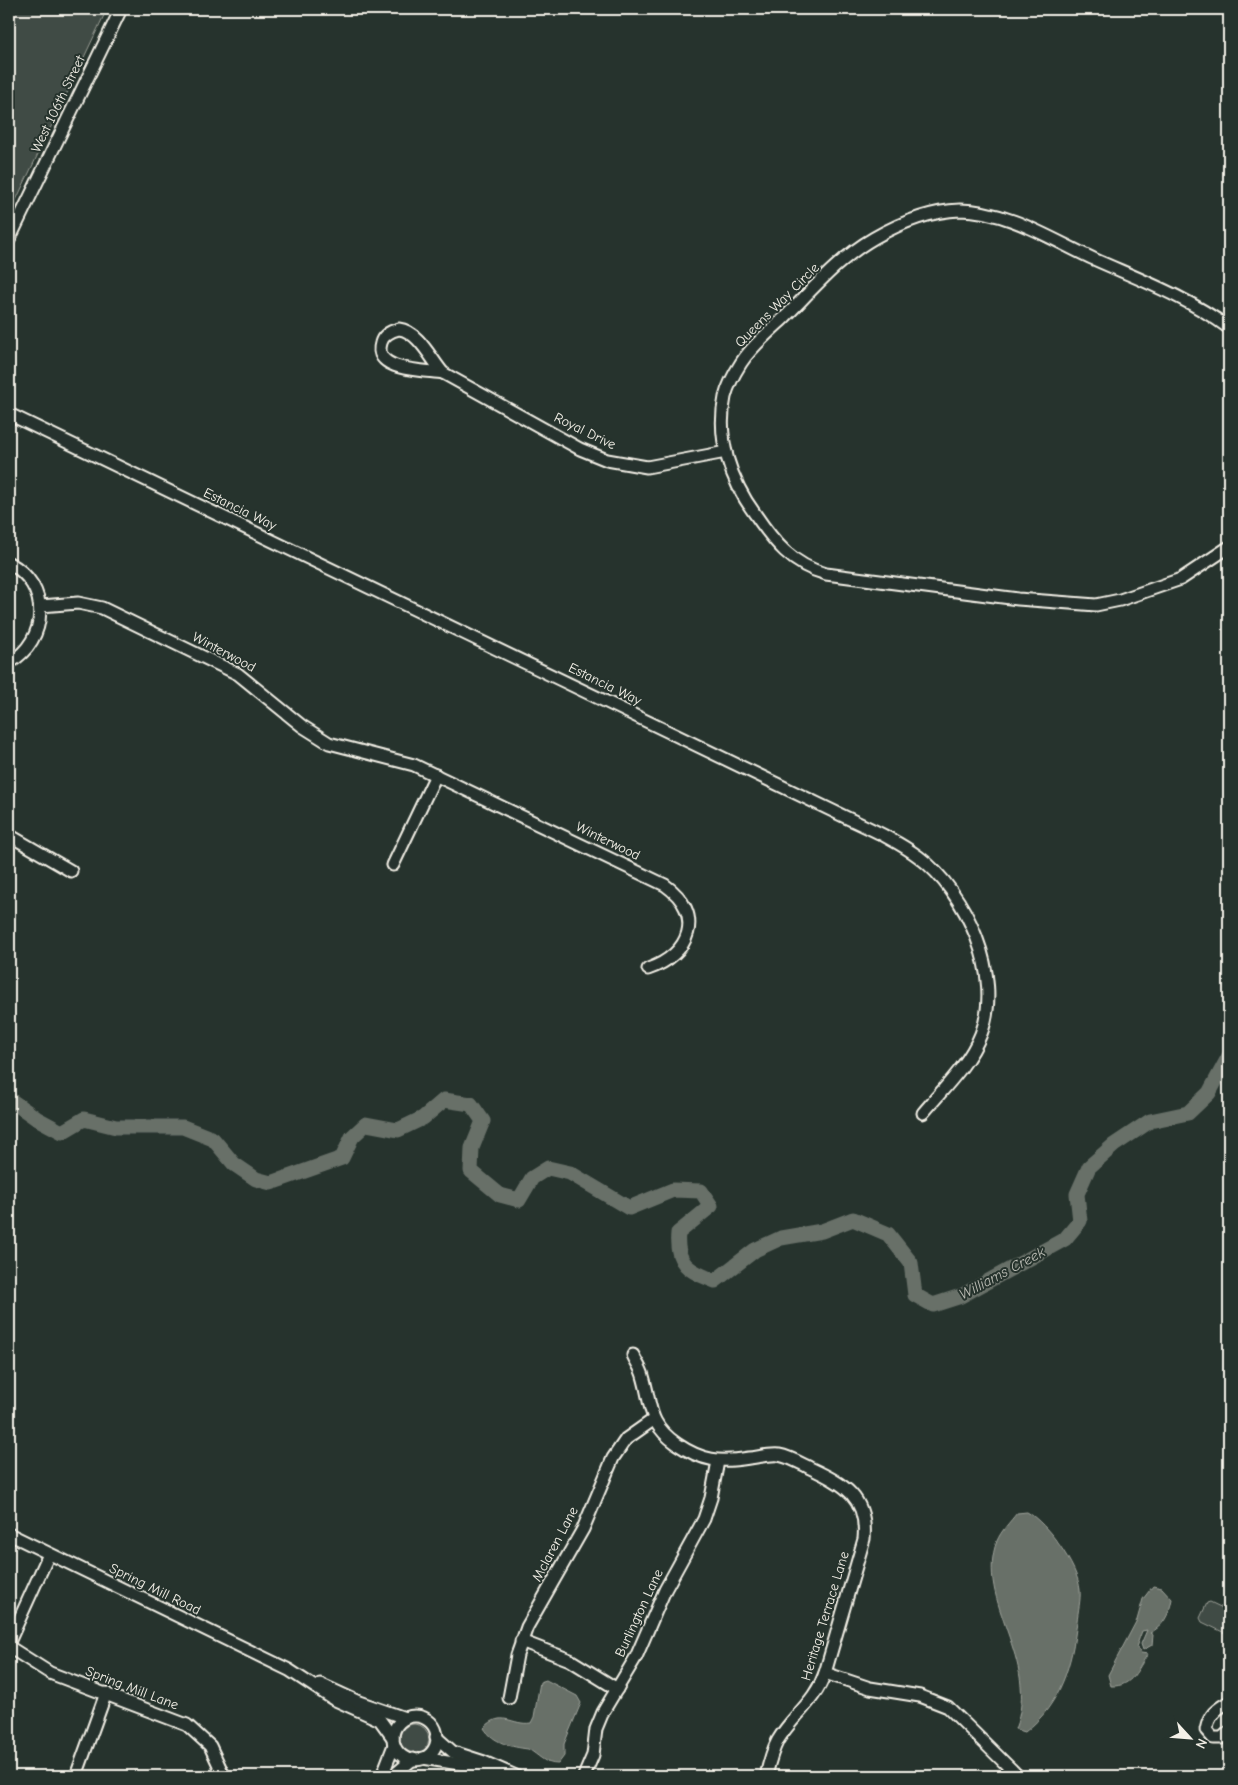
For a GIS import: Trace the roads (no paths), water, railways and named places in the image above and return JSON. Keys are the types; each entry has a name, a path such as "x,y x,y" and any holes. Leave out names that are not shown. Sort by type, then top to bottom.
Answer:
{"street":[{"name":"West 106th Street","path":"9,240 121,9"},
{"name":"Queens Way Circle","path":"1229,328 1175,296 1009,220 962,210 930,214 884,233 850,255 751,350 735,373 725,399 723,424 726,452 733,476 743,498 774,541 800,564 833,575 1018,598 1096,605 1120,600 1181,579 1229,548"},
{"name":"Royal Drive","path":"443,373 416,338 405,330 393,330 384,338 380,350 388,363 398,367 443,373 580,449 606,460 647,467 726,452"},
{"name":"Estancia Way","path":"9,414 835,812 896,842 921,858 950,888 974,930 985,974 986,995 982,1031 974,1049 966,1063 923,1113"},
{"path":"9,563 28,577 38,594 40,606 40,622 35,637 25,652 9,663"},
{"name":"Winterwood","path":"40,606 78,603 102,608 238,674 302,726 329,743 406,763 436,775 671,890 686,909 689,922 688,936 677,953 659,965 648,969"},
{"path":"393,865 436,775"},
{"path":"9,836 71,871"},
{"path":"633,1355 644,1377 653,1420 678,1444 718,1461"},
{"name":"Mclaren Lane","path":"509,1698 521,1641 535,1612 583,1529 619,1447 626,1439 653,1420"},
{"name":"Heritage Terrace Lane","path":"718,1461 769,1455 786,1457 837,1480 850,1491 862,1508 865,1525 864,1539 819,1690 779,1738 770,1758 766,1776"},
{"name":"Burlington Lane","path":"584,1776 593,1755 596,1730 603,1712 636,1658 665,1590 704,1519 711,1498 718,1461"},
{"name":"Spring Mill Road","path":"9,1534 288,1670 333,1699 380,1720 394,1742"},
{"path":"9,1642 49,1554"},
{"path":"521,1641 570,1660 617,1690"},
{"name":"Spring Mill Lane","path":"9,1648 50,1673 187,1725 210,1746 224,1776"},
{"name":"Spring Mill Road","path":"288,1670 295,1671 359,1702 405,1718"},
{"path":"825,1673 870,1688 920,1696 948,1707 1018,1776"},
{"path":"76,1776 106,1694"},
{"path":"1229,1702 1208,1718 1206,1730 1213,1738 1222,1738 1229,1732"},
{"path":"382,1776 394,1742 396,1726 405,1718 412,1716 426,1719 431,1724 436,1737 453,1752 484,1762 516,1776"},
{"path":"393,1776 433,1749 436,1737"},
{"path":"394,1742 402,1755 465,1765 493,1776"}],"waterway":[{"name":"Williams Creek","path":"9,1099 36,1118 62,1132 84,1119 116,1127 183,1127 213,1139 234,1164 256,1179 271,1183 342,1158 352,1137 366,1124 398,1130 423,1118 444,1100 471,1104 483,1121 472,1148 471,1171 500,1195 519,1200 532,1178 548,1168 570,1173 629,1208 673,1190 701,1191 711,1206 678,1233 679,1252 691,1270 715,1281 755,1250 781,1238 822,1231 853,1219 888,1234 911,1263 915,1295 933,1305 961,1296 1065,1239 1080,1221 1077,1194 1089,1167 1114,1145 1150,1121 1188,1113 1209,1093 1229,1056"}]}
